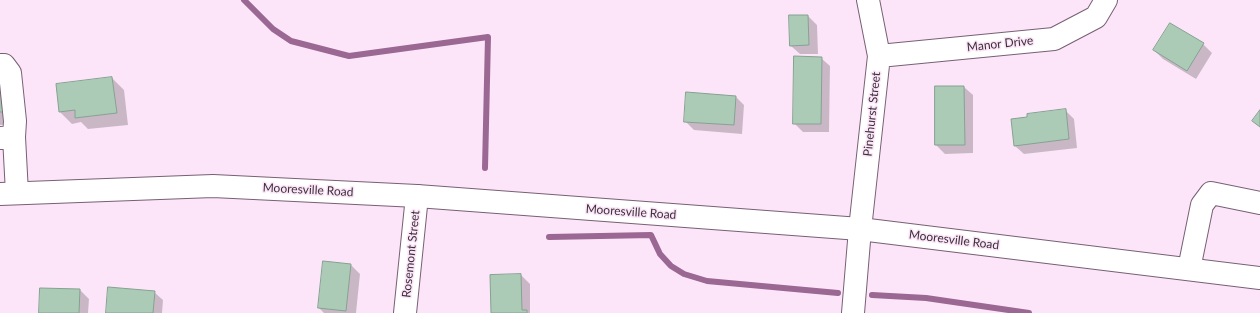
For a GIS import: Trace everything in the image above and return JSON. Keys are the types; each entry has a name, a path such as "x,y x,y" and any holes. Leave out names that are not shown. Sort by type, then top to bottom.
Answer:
{"main road":[{"name":"Pinehurst Street","path":"854,313 860,228 878,56 868,0"},
{"name":"Manor Drive","path":"878,56 1054,39 1096,17 1106,0"},
{"path":"0,65 4,65 10,73 15,121 7,138 9,194"},
{"name":"Mooresville Road","path":"9,194 213,186 417,196 860,228 1260,278"},
{"path":"1189,269 1202,205 1211,193 1260,203"},
{"name":"Rosemont Street","path":"405,313 417,196"}],"building":[{"path":"789,15 808,15 809,45 790,46"},
{"path":"1170,23 1204,43 1187,71 1153,50"},
{"path":"794,56 822,57 821,124 793,124"},
{"path":"0,76 9,112 0,112"},
{"path":"112,77 117,113 75,118 75,110 59,112 56,84"},
{"path":"935,86 964,86 965,145 935,145"},
{"path":"686,92 736,96 734,125 684,122"},
{"path":"1066,109 1069,139 1014,146 1011,119 1027,117 1027,114"},
{"path":"1260,110 1260,127 1252,121"},
{"path":"323,261 351,264 346,311 318,308"},
{"path":"521,274 522,310 527,310 527,313 491,313 490,275"},
{"path":"108,287 155,291 153,313 106,313"},
{"path":"40,288 80,289 79,313 39,313"}],"waterway":[{"path":"244,0 273,29 291,41 349,56 488,37 485,168"},
{"path":"549,237 651,235 660,254 671,266 684,274 707,281 838,293"},
{"path":"872,295 926,298 1029,313"}]}
